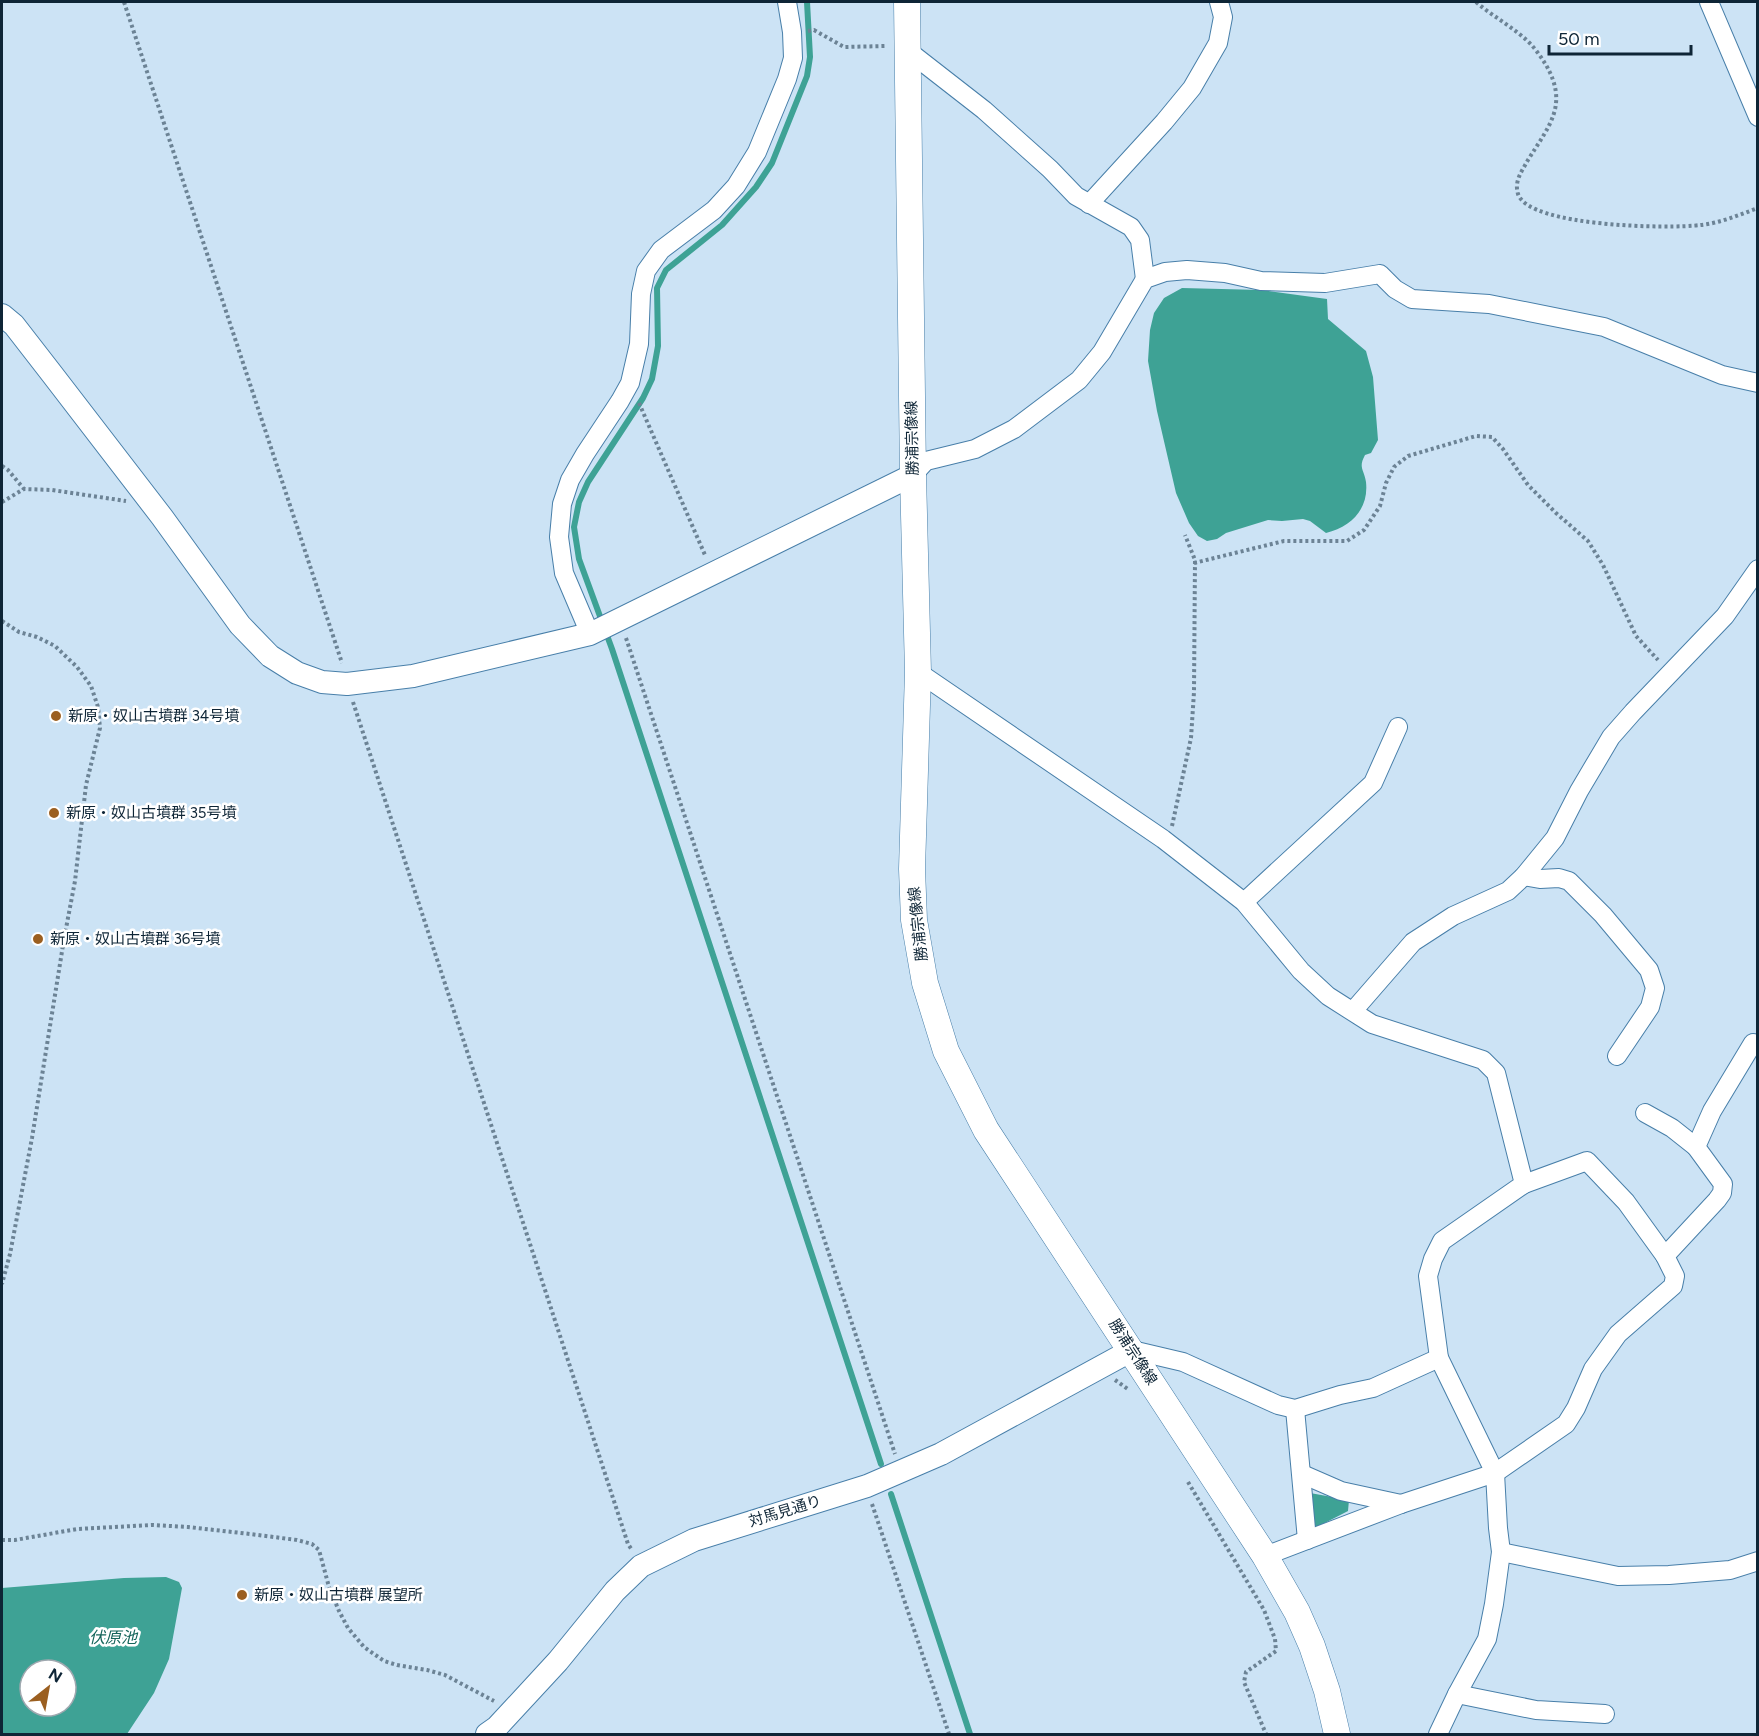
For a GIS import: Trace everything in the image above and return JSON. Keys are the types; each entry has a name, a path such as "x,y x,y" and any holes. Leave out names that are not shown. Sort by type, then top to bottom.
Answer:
{"main road":[{"name":"勝浦宗像線","path":"907,2 918,672 912,869 914,920 925,983 946,1051 986,1131 1132,1350 1265,1556 1297,1612 1312,1646 1327,1691 1337,1734"}],"street":[{"path":"605,627 564,573 559,537 562,504 570,480 630,383 639,344 641,294 646,272 661,250 714,210 742,177 757,152 788,79 793,58 787,2"},
{"path":"1089,204 1192,88 1218,43 1223,17 1219,2"},
{"path":"1709,2 1758,117"},
{"path":"2,315 27,341 145,495 240,625 270,656 297,673 322,682 347,684 413,676 605,627 913,475 926,461 975,449 1014,429 1079,380 1102,352 1145,279 1140,240 1131,227 1076,196 1050,169 984,110 907,50"},
{"path":"1145,279 1165,272 1187,270 1225,273 1261,281 1324,283 1380,274 1395,289 1412,299 1489,304 1604,327 1722,375 1758,383"},
{"path":"1353,1011 1413,942 1453,916 1508,891 1524,876 1555,838 1579,791 1611,737 1725,616 1758,569"},
{"path":"918,672 1163,840 1244,902 1301,971 1328,996 1372,1024 1483,1060 1496,1073 1524,1185"},
{"path":"1244,902 1373,783 1398,727"},
{"path":"1524,876 1540,879 1559,878 1569,881 1603,915 1649,970 1655,988 1650,1007 1617,1056"},
{"path":"1696,1147 1712,1111 1753,1043"},
{"path":"1645,1113 1672,1128 1696,1147 1723,1184 1722,1193 1717,1200 1665,1256"},
{"path":"1265,1556 1401,1504 1495,1473 1566,1424 1576,1408 1593,1369 1617,1334 1674,1286 1675,1276 1665,1256 1626,1202 1587,1161 1524,1185 1442,1241 1428,1276 1438,1358 1495,1473 1501,1552 1487,1639 1456,1694 1438,1734"},
{"path":"1132,1350 1183,1362 1278,1405 1295,1409 1340,1395 1373,1388 1438,1358"},
{"name":"対馬見通り","path":"487,1734 497,1727 558,1661 615,1591 641,1566 694,1540 867,1486 901,1472 940,1454 1132,1350"},
{"path":"1295,1409 1307,1540"},
{"path":"1302,1474 1341,1491 1401,1504"},
{"path":"1501,1552 1618,1576 1730,1570 1758,1561"},
{"path":"1456,1694 1536,1710 1605,1714"}],"path":[{"path":"124,2 345,672 347,684 628,1544 641,1566"},
{"path":"1476,2 1526,38 1554,79 1557,101 1550,125 1516,185 1519,197 1529,206 1562,219 1664,226 1702,225 1758,208"},
{"path":"792,32 814,30 844,48 891,45 907,50"},
{"path":"630,383 714,574"},
{"path":"1194,563 1284,541 1347,541 1364,530 1380,506 1394,467 1408,456 1476,436 1492,437 1528,484 1588,541 1603,565 1636,636 1662,665 1673,671"},
{"path":"2,466 24,489"},
{"path":"2,502 24,489 52,490 131,502 145,495"},
{"path":"1163,840 1174,823 1191,738 1194,692 1194,563 1185,535"},
{"path":"2,621 19,633 37,637 56,646 77,667 91,686 98,707 100,729 86,785 75,881 32,1138 2,1284"},
{"path":"605,627 901,1472"},
{"path":"1100,1369 1129,1390 1135,1400"},
{"path":"1185,1478 1264,1610 1275,1640 1276,1651 1246,1672 1244,1682 1266,1734"},
{"path":"867,1486 949,1734"},
{"path":"2,1540 15,1540 76,1529 152,1525 250,1534 312,1544 319,1550 329,1587 339,1611 348,1628 364,1647 384,1661 445,1675 479,1694 515,1707"}],"water":[{"path":"1182,288 1261,290 1327,299 1328,319 1366,351 1373,377 1378,440 1371,453 1365,455 1363,459 1362,466 1366,482 1365,501 1356,515 1343,526 1326,533 1310,521 1303,519 1268,520 1207,541 1198,536 1189,523 1176,493 1148,361 1150,330 1154,313 1164,298"},
{"path":"1310,1493 1349,1500 1348,1511 1315,1528"},
{"name":"伏原池","path":"166,1577 179,1582 182,1588 169,1659 154,1693 127,1734 2,1734 2,1588 124,1578"}],"waterway":[{"path":"807,2 810,57 807,76 772,163 756,187 722,225 666,270 657,288 658,346 652,379 643,398 588,482 579,502 574,527 579,559 612,649 881,1464"},
{"path":"891,1494 970,1734"}],"place":[{"name":"新原・奴山古墳群 34号墳","path":"56,716"},
{"name":"新原・奴山古墳群 35号墳","path":"54,813"},
{"name":"新原・奴山古墳群 36号墳","path":"38,939"},
{"name":"新原・奴山古墳群 展望所","path":"242,1595"}]}
